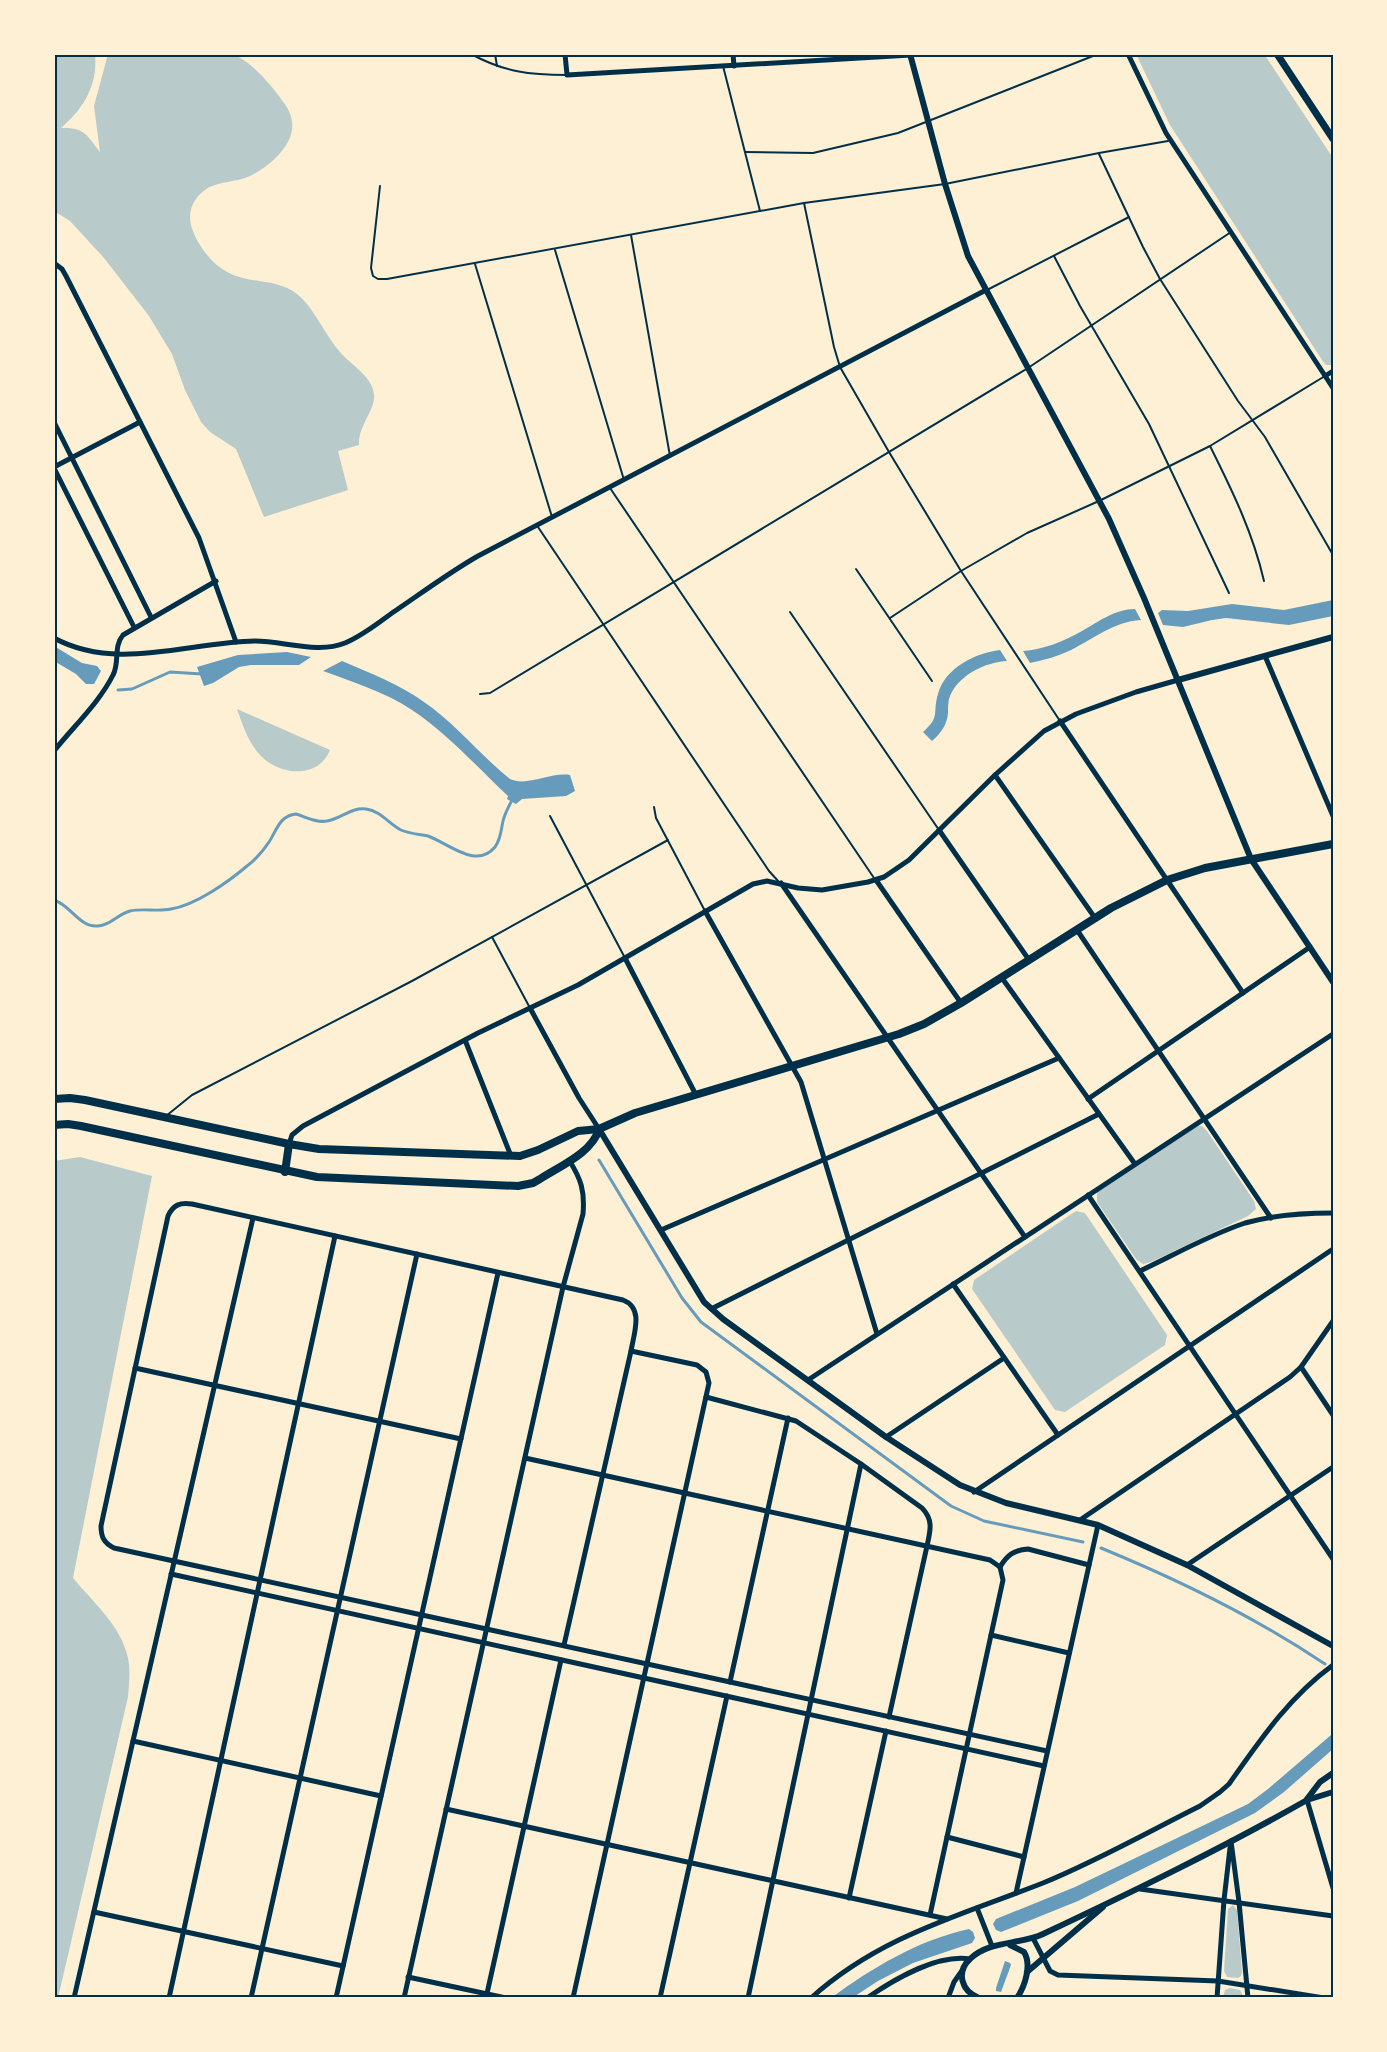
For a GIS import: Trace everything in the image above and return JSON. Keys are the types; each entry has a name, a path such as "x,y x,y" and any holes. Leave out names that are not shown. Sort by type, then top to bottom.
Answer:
{"main road":[{"path":"1277,54 1333,140"},
{"path":"55,1096 84,1100 288,1144 337,1150 511,1156 529,1154 578,1131 598,1129 624,1116 887,1038 924,1024 1002,978 1095,918 1167,880 1205,868 1333,844"},
{"path":"54,1125 81,1126 285,1172 332,1178 518,1186 533,1183 590,1146 597,1136 598,1129"},
{"path":"285,1172 288,1144"}],"street":[{"path":"565,54 567,75 910,55 945,184 968,256 1099,501 1136,579 1251,859 1333,982"},
{"path":"733,54 734,66"},
{"path":"1128,54 1171,141 1333,388"},
{"path":"54,263 62,269 66,276 199,538 236,642"},
{"path":"54,638 78,648 116,654 236,642 271,642 321,647 343,644 363,633 466,563 986,290"},
{"path":"1324,375 1333,371"},
{"path":"54,422 151,617"},
{"path":"134,627 54,468 140,422"},
{"path":"54,751 109,681 116,665 119,639 134,627 216,581"},
{"path":"288,1144 292,1135 303,1126 465,1040 578,986 753,884 767,881 798,888 822,890 876,880 901,867 1035,737 1060,721 1136,692 1333,637"},
{"path":"1265,656 1333,816"},
{"path":"1060,721 1243,993"},
{"path":"994,775 1095,918"},
{"path":"939,830 1029,960"},
{"path":"876,880 961,1003"},
{"path":"781,884 1025,1237"},
{"path":"705,911 793,1066 804,1090 877,1334"},
{"path":"1077,930 1271,1218"},
{"path":"1088,1099 1310,947"},
{"path":"625,958 696,1095"},
{"path":"1002,978 1135,1164"},
{"path":"530,1008 579,1098 662,1230 697,1293 711,1309 886,1437 942,1475 974,1492 1006,1503 1098,1525 1187,1565 1333,1646"},
{"path":"808,1380 1333,1034"},
{"path":"465,1040 511,1156"},
{"path":"662,1230 1059,1058"},
{"path":"711,1309 1099,1114"},
{"path":"404,1998 563,1287 583,1214 584,1202 580,1177 569,1160"},
{"path":"1088,1195 1333,1559"},
{"path":"564,1645 631,1351 636,1321 634,1309 623,1300 498,1272 185,1203 174,1206 168,1216 101,1526 103,1540 114,1548 1047,1751"},
{"path":"1140,1271 1232,1228 1271,1218 1333,1213"},
{"path":"74,1998 253,1218"},
{"path":"169,1998 335,1236"},
{"path":"974,1492 1333,1249"},
{"path":"251,1998 417,1254"},
{"path":"336,1998 498,1272"},
{"path":"953,1284 1058,1435"},
{"path":"1080,1520 1301,1367 1333,1321"},
{"path":"573,1998 709,1383 706,1372 696,1365 631,1351"},
{"path":"886,1437 1004,1358"},
{"path":"1301,1367 1333,1415"},
{"path":"135,1368 461,1439"},
{"path":"706,1397 788,1418 803,1425 922,1508 929,1517 931,1526 927,1546 889,1716"},
{"path":"730,1682 788,1418"},
{"path":"525,1458 990,1560 1000,1567 1003,1580 930,1915"},
{"path":"748,1998 861,1464"},
{"path":"1187,1565 1333,1467"},
{"path":"1016,1893 1098,1525"},
{"path":"1000,1567 1011,1553 1019,1549 1028,1549 1089,1565"},
{"path":"171,1574 1044,1766"},
{"path":"991,1635 1069,1653"},
{"path":"487,1996 561,1660"},
{"path":"811,1998 842,1973 880,1948 912,1933 1060,1875 1200,1806 1229,1784 1278,1716 1308,1685 1333,1665"},
{"path":"660,1998 727,1696"},
{"path":"849,1898 886,1731"},
{"path":"133,1741 381,1796"},
{"path":"1307,1800 1320,1782 1333,1773"},
{"path":"948,1998 954,1982 970,1959 985,1949 1033,1938 1140,1889 1307,1800 1333,1792"},
{"path":"1307,1800 1333,1888"},
{"path":"446,1809 948,1919"},
{"path":"947,1838 1024,1857"},
{"path":"1217,1998 1231,1841"},
{"path":"1231,1841 1248,1998"},
{"path":"1140,1889 1333,1916"},
{"path":"1027,1972 1110,1901"},
{"path":"977,1908 992,1946"},
{"path":"94,1912 344,1966"},
{"path":"1033,1938 1050,1971 1058,1975 1218,1981 1324,1998"},
{"path":"1007,1944 1019,1948 1027,1958 1027,1972 1017,1998"},
{"path":"867,1998 925,1967 952,1958 970,1959"},
{"path":"961,1972 968,1992 979,1998"},
{"path":"408,1977 487,1996 506,1998"}],"lane":[{"path":"471,54 513,72 532,75 567,75"},
{"path":"495,54 497,66"},
{"path":"745,152 813,153 898,133 1098,54"},
{"path":"723,66 760,211"},
{"path":"380,186 371,268 373,276 378,279 398,278 804,203 945,184 1171,141"},
{"path":"1099,153 1160,279 1238,401 1265,437 1333,555"},
{"path":"804,203 840,367 961,571 1060,721"},
{"path":"986,290 1129,217"},
{"path":"480,694 490,693 1028,368 1231,232"},
{"path":"631,235 670,456"},
{"path":"555,249 624,480"},
{"path":"1054,256 1149,424 1229,593"},
{"path":"475,264 552,517"},
{"path":"890,618 961,571 1027,533 1099,501 1210,446 1324,375"},
{"path":"1210,446 1246,522 1264,581"},
{"path":"610,487 876,880"},
{"path":"537,525 769,872 781,884"},
{"path":"856,569 932,681"},
{"path":"790,612 939,830"},
{"path":"654,807 656,818 705,911"},
{"path":"550,816 625,958"},
{"path":"164,1117 192,1095 412,981 668,840"},
{"path":"492,937 530,1008"}],"shaded area":[{"path":"54,54 95,54 94,76 88,95 83,104 61,128 75,129 84,133 100,152 94,106 108,54 231,54 253,67 284,103 292,121 291,134 286,146 269,164 250,176 206,189 193,205 190,222 205,253 218,266 240,277 288,288 304,300 340,352 369,382 374,400 361,431 359,445 338,451 348,490 264,517 236,449 210,432 201,422 185,390 172,354 149,316 104,258 70,221 54,211"},
{"path":"1136,54 1264,54 1333,158 1333,365 1326,365 1322,360 1170,125"},
{"path":"237,709 330,750 318,766 309,770 290,771 280,768 263,758 254,747"},
{"path":"1198,1126 1202,1126 1207,1131 1254,1201 1256,1209 1248,1216 1143,1264 1136,1259 1097,1202 1097,1192"},
{"path":"80,1157 152,1176 73,1578 104,1613 123,1643 129,1665 128,1697 58,1998 54,1998 54,1161"},
{"path":"1076,1211 1085,1213 1167,1335 1165,1345 1065,1412 1055,1410 972,1289 974,1280"},
{"path":"1233,1905 1237,1910 1242,1972 1238,1978 1227,1977 1224,1971 1228,1909"},
{"path":"1230,1988 1240,1990 1244,1998 1223,1998 1225,1990"}],"water":[{"path":"1333,600 1333,616 1289,625 1226,618 1183,627 1163,625 1158,613 1162,610 1188,611 1232,604 1284,610"},
{"path":"1135,609 1141,620 1113,627 1061,654 1030,663 1023,651 1053,644 1114,614"},
{"path":"54,646 82,663 97,666 101,671 94,684 86,684 76,674 54,661"},
{"path":"1000,650 1007,661 981,667 958,684 949,699 945,725 932,741 923,732 934,718 938,694 947,677 954,669 971,658"},
{"path":"287,652 311,657 299,665 239,667 204,686 197,667 238,655"},
{"path":"342,661 394,684 424,702 447,720 510,779 524,781 555,775 570,775 575,791 566,796 522,799 516,804 507,799 508,796 462,751 425,719 380,693 323,671"},
{"path":"1331,1735 1333,1749 1284,1792 1255,1813 1078,1901 1001,1932 996,1930 993,1924 996,1919 1075,1887 1248,1804"},
{"path":"969,1929 975,1938 972,1943 913,1963 878,1981 852,1998 831,1998 896,1956 932,1940"},
{"path":"1005,1961 1011,1965 1001,1992 996,1991 996,1988"}],"waterway":[{"path":"118,690 132,689 170,672 202,674"},
{"path":"54,900 85,923 96,926 105,924 130,911 166,910 181,907 221,886 253,861 262,852 282,821 296,814 323,821 332,820 356,810 371,810 401,830 428,836 462,853 479,856 487,853 497,844 512,800"},
{"path":"599,1160 682,1298 701,1322 951,1506 984,1521 1083,1542"},
{"path":"1101,1548 1216,1600 1325,1664"}]}
